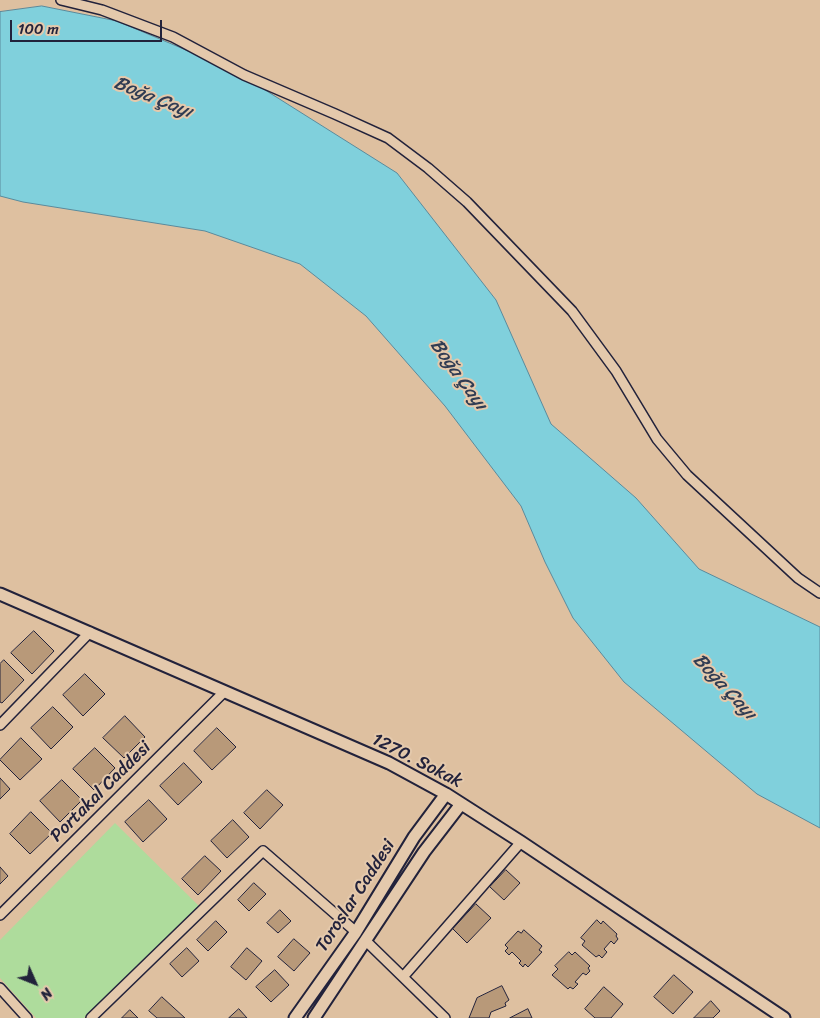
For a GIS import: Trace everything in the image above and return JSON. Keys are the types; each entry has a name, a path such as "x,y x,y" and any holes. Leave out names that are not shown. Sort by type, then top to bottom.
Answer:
{"street":[{"path":"61,0 102,10 173,37 244,75 388,138 428,168 467,202 572,311 616,371 656,439 687,476 798,578 820,593"},
{"name":"1270. Sokak","path":"0,594 389,763 446,794 521,842 783,1018"},
{"path":"0,725 90,632"},
{"name":"Portakal Caddesi","path":"0,915 224,692"},
{"name":"Toroslar Caddesi","path":"295,1018 356,932 414,837 446,794"},
{"name":"Toroslar Caddesi","path":"314,1018 424,852 461,804"},
{"path":"402,977 521,842"},
{"path":"91,1018 263,851 356,932"},
{"path":"366,942 445,1018"},
{"path":"0,988 27,1018"}],"green space":[{"path":"115,823 199,906 84,1018 36,1018 0,978 0,940"}],"water":[{"name":"Boğa Çayı","path":"42,6 117,21 205,58 254,83 397,173 496,300 551,424 636,498 699,569 820,627 820,828 757,794 624,682 573,618 545,562 521,506 445,406 366,316 300,264 205,231 23,202 0,196 0,12"}],"building":[{"path":"34,631 54,651 32,674 11,653"},
{"path":"4,660 24,680 2,703 0,702 0,664"},
{"path":"85,674 105,694 83,716 63,695"},
{"path":"53,707 73,727 51,749 31,728"},
{"path":"125,716 145,737 124,758 103,738"},
{"path":"217,728 236,747 212,770 194,751"},
{"path":"21,738 42,759 20,780 0,760"},
{"path":"95,748 115,768 94,790 73,769"},
{"path":"184,763 202,782 178,805 160,786"},
{"path":"0,778 10,789 0,799"},
{"path":"62,780 82,800 60,822 40,801"},
{"path":"267,790 283,805 260,829 244,813"},
{"path":"149,800 167,819 143,842 125,822"},
{"path":"31,812 52,833 30,854 10,834"},
{"path":"233,820 249,837 227,858 211,841"},
{"path":"205,856 221,871 198,895 182,879"},
{"path":"0,867 8,876 0,884"},
{"path":"506,870 520,883 504,900 490,887"},
{"path":"254,883 266,894 249,911 238,900"},
{"path":"476,904 491,918 467,943 453,929"},
{"path":"280,910 291,921 278,933 267,923"},
{"path":"597,920 601,924 603,921 617,934 618,939 614,944 611,941 604,949 607,952 602,958 599,955 596,957 582,945 585,941 581,938"},
{"path":"216,921 227,932 208,951 197,940"},
{"path":"524,930 542,946 539,950 542,952 528,967 525,964 523,967 519,963 521,961 512,952 509,955 505,951 508,948 505,945 518,931 521,933"},
{"path":"294,939 310,953 294,971 278,957"},
{"path":"187,948 199,961 182,977 170,964"},
{"path":"247,948 262,961 246,980 231,967"},
{"path":"569,952 572,955 575,952 590,966 588,968 590,971 586,975 583,973 575,982 578,984 573,989 570,987 568,989 552,975 558,969 555,966"},
{"path":"275,970 289,985 271,1002 256,987"},
{"path":"674,975 693,992 673,1014 654,997"},
{"path":"502,986 509,1000 505,1003 506,1006 491,1012 489,1018 469,1018 477,998"},
{"path":"604,987 623,1004 611,1018 595,1018 585,1009"},
{"path":"162,997 185,1018 157,1018 149,1011"},
{"path":"711,1001 720,1011 713,1018 694,1018"},
{"path":"239,1009 247,1018 229,1018"},
{"path":"528,1009 532,1018 510,1018"},
{"path":"130,1010 138,1018 122,1018"}]}
